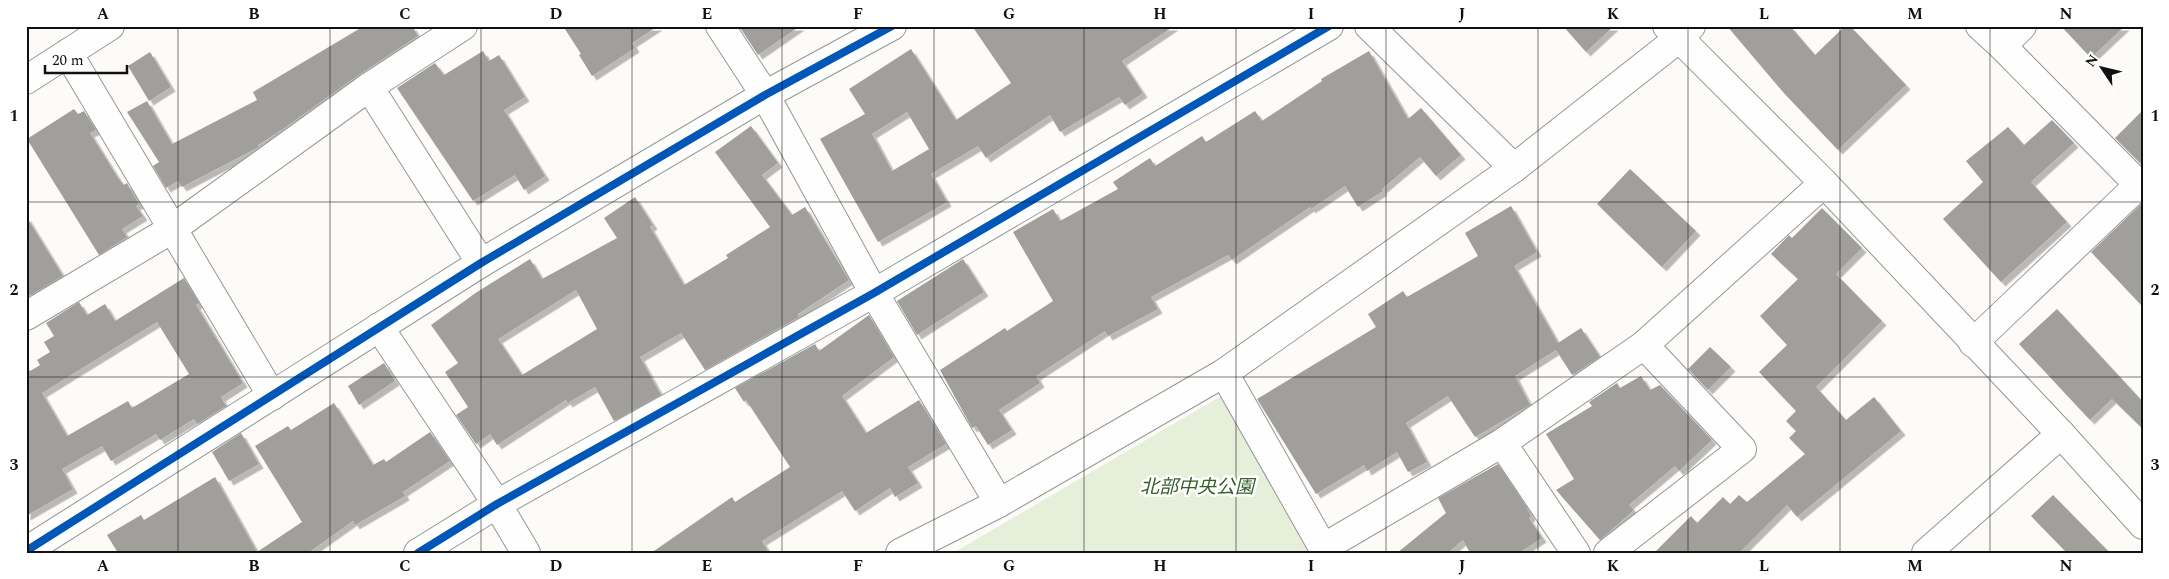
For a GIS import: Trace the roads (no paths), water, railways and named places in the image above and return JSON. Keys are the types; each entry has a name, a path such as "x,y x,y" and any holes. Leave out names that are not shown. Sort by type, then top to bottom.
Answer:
{"street":[{"path":"26,80 110,26"},
{"path":"26,316 172,229 369,87 463,26"},
{"path":"720,26 765,95 874,293 999,503"},
{"path":"26,551 481,262 765,95 892,26"},
{"path":"418,553 497,504 874,293 1328,26"},
{"path":"1370,26 1514,168"},
{"path":"1973,342 2141,185 1980,26"},
{"path":"2002,46 2022,26"},
{"path":"900,553 999,503 1224,373 1514,168 1679,30 2061,434 2143,525"},
{"path":"68,53 272,396"},
{"path":"369,87 481,262"},
{"path":"1224,373 1324,550 1502,443 1644,345 1824,183"},
{"path":"379,327 497,504 526,553"},
{"path":"1608,553 1742,449 1644,345"},
{"path":"1926,553 2061,434"},
{"path":"1502,443 1576,553"}],"park label":[{"name":"北部中央公園","path":"1197,486"}]}
